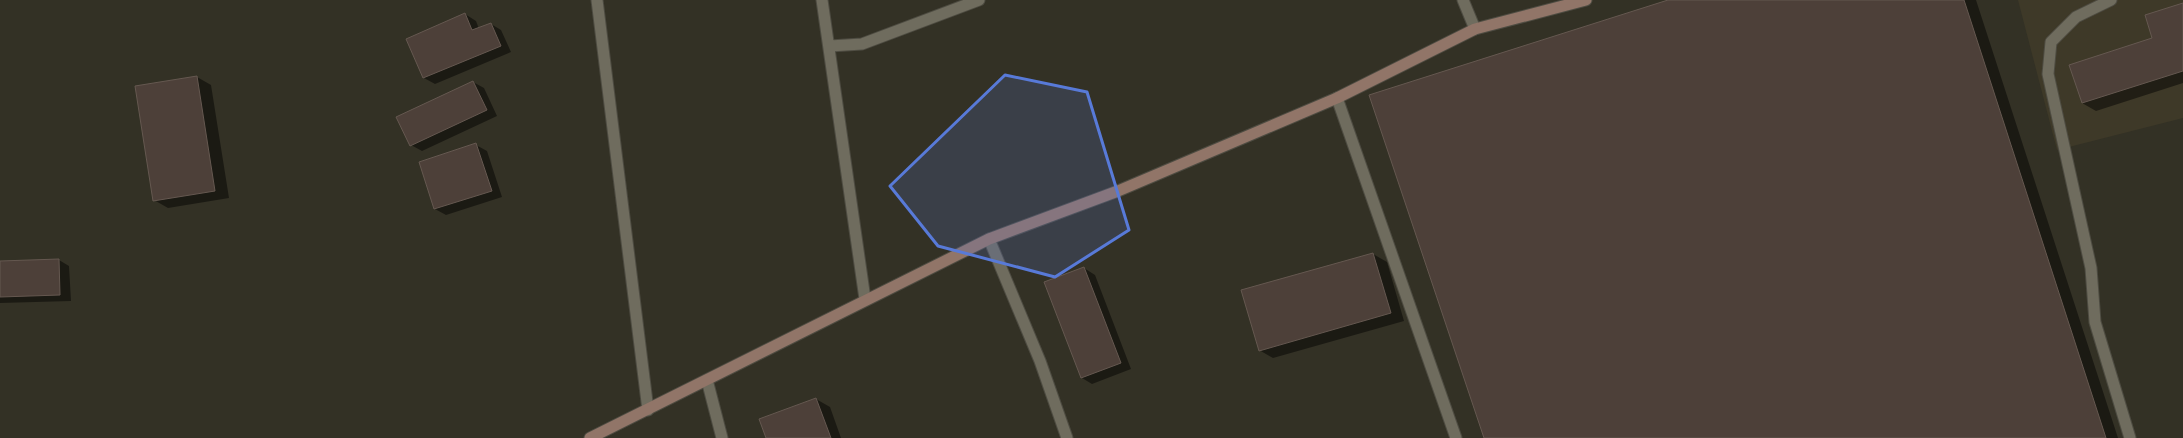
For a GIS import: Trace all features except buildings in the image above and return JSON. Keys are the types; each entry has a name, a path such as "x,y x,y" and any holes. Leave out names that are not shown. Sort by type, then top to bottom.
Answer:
{"main road":[{"path":"590,438 865,299 989,239 1118,191 1336,98 1475,29 1586,0"}],"street":[{"path":"597,0 648,410"},
{"path":"822,0 830,46 865,299"},
{"path":"830,46 862,44 979,0"},
{"path":"1463,0 1475,29"},
{"path":"2111,0 2076,17 2051,42 2048,74 2091,268 2095,322 2130,438"},
{"path":"1336,98 1456,438"},
{"path":"989,239 1040,361 1067,438"},
{"path":"707,380 722,438"}],"highlighted area":[{"path":"1005,75 1087,92 1129,230 1055,277 938,246 890,186"}],"shaded area":[{"path":"2018,0 2183,0 2183,118 2057,150"}]}
